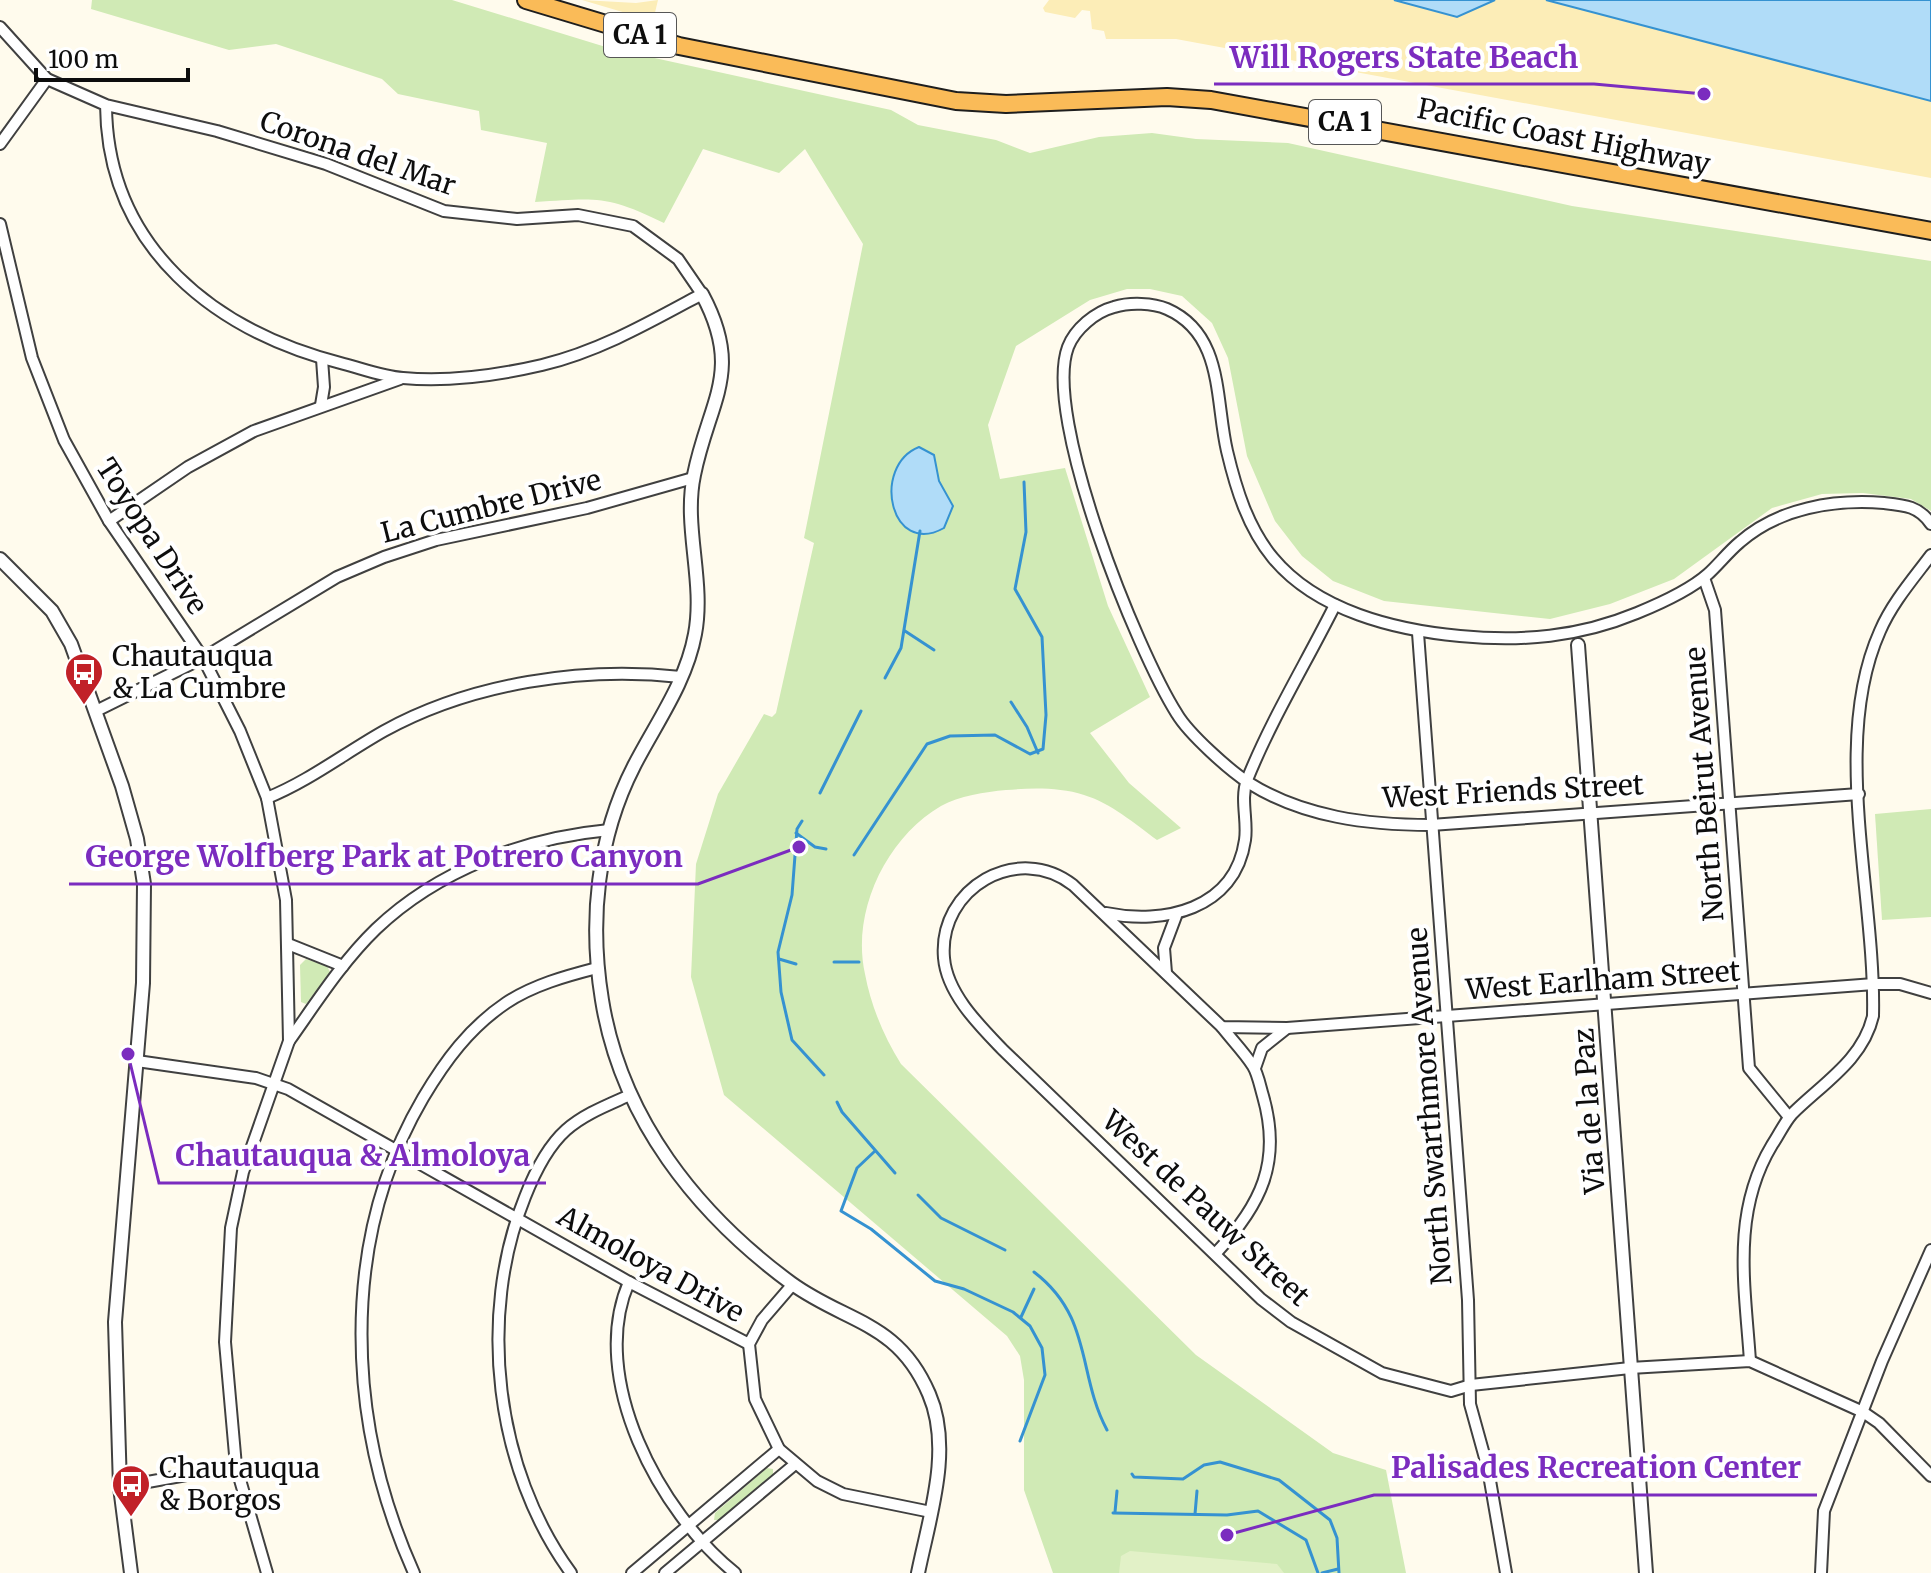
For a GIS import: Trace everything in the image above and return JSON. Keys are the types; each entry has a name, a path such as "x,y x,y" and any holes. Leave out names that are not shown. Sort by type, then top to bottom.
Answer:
{"highway":[{"name":"Pacific Coast Highway","path":"526,0 679,46 902,93 1006,104 1167,97 1211,100 1931,231"}],"street":[{"name":"Corona del Mar","path":"0,27 47,79 106,105 217,131 312,160 444,211 517,219 578,215 633,226 678,259 702,294"},
{"path":"0,144 47,79"},
{"path":"106,105 106,130 120,191 144,238 168,270 205,301 258,335 322,359 402,378"},
{"name":"Toyopa Drive","path":"0,224 32,358 64,440 109,521 203,658 240,731 267,798 286,900 289,1041 272,1082 243,1172 231,1228 225,1342 236,1466 267,1573"},
{"path":"109,521 188,467 254,431 321,405 402,378 483,374 577,355 617,339 702,294 716,326 723,365 716,410 693,478 698,611 689,658 633,768 609,830 598,894 597,968 605,1016 630,1095 647,1130 707,1210 793,1284 874,1326 915,1367 930,1396 938,1428 939,1460 918,1573"},
{"name":"West Friends Street","path":"1335,605 1302,586 1275,560 1258,537 1242,503 1226,449 1213,368 1201,334 1189,321 1154,304 1114,307 1078,330 1066,350 1064,399 1079,467 1126,614 1156,679 1180,720 1247,782 1290,803 1331,816 1378,825 1431,825 1859,794"},
{"path":"321,405 324,387 322,359"},
{"name":"La Cumbre Drive","path":"96,711 203,658 290,602 384,557 436,540 587,508 693,478"},
{"path":"1105,912 1134,919 1174,919 1209,899 1235,867 1245,845 1247,782 1335,605 1418,633 1509,641 1578,633 1639,612 1704,578 1742,540 1803,509 1866,502 1909,506 1921,512 1931,524"},
{"path":"1750,1361 1742,1244 1745,1213 1759,1168 1789,1117 1861,1049 1873,1016 1874,984 1859,794 1858,722 1869,665 1880,630 1931,555"},
{"path":"0,559 52,611 71,644 133,826 144,884 137,1061 115,1322 120,1487 131,1573"},
{"name":"North Beirut Avenue","path":"1704,578 1715,610 1749,1068 1789,1117"},
{"name":"North Swarthmore Avenue","path":"1418,633 1468,1300 1470,1404 1488,1469 1506,1573"},
{"name":"Via de la Paz","path":"1578,645 1646,1573"},
{"path":"267,798 288,789 386,730 478,694 568,675 681,677"},
{"path":"289,1041 343,966 376,929 429,889 487,858 540,840 609,830"},
{"name":"West de Pauw Street","path":"1105,912 1060,875 1026,866 1007,869 972,887 958,903 947,931 944,961 959,995 993,1040 1261,1299 1337,1351 1382,1373 1451,1391"},
{"path":"1105,912 1222,1027 1255,1068 1266,1108 1270,1159 1260,1196 1243,1225 1216,1253"},
{"path":"1167,975 1164,948 1174,919"},
{"path":"288,944 343,966"},
{"path":"414,1573 398,1539 375,1465 361,1357 366,1259 396,1149 442,1065 479,1024 507,1003 538,987 597,968"},
{"name":"West Earlham Street","path":"1222,1027 1287,1028 1874,984 1900,984 1931,993"},
{"path":"1255,1068 1262,1048 1287,1028"},
{"name":"Almoloya Drive","path":"137,1061 272,1082 629,1282 749,1344"},
{"path":"571,1573 547,1535 521,1475 501,1389 501,1288 517,1217 534,1175 565,1130 630,1095"},
{"path":"1821,1573 1824,1511 1882,1361 1931,1250"},
{"path":"629,1282 620,1310 619,1344 621,1374 631,1424 654,1480 700,1543 735,1573"},
{"path":"793,1284 762,1320 749,1344 755,1399 779,1449 794,1465 843,1494 864,1502 931,1512"},
{"path":"1451,1391 1471,1385 1630,1368 1750,1361 1863,1412 1879,1423 1931,1476"},
{"path":"1451,1391 1470,1404"},
{"path":"632,1573 779,1449"},
{"path":"665,1573 794,1465"},
{"path":"120,1487 236,1466"}],"green space":[{"path":"92,0 452,0 609,48 891,110 918,125 996,140 1030,153 1099,137 1152,133 1196,139 1288,143 1572,206 1931,261 1931,511 1911,499 1863,493 1822,494 1772,508 1674,579 1610,604 1550,619 1384,601 1333,581 1302,556 1275,521 1247,456 1228,358 1212,323 1182,296 1150,289 1127,289 1090,300 1016,346 988,425 1000,479 1065,468 1108,606 1150,697 1090,733 1129,783 1181,828 1157,840 1104,803 1055,789 990,792 941,806 904,837 889,857 868,902 862,950 871,998 901,1064 1196,1355 1333,1453 1386,1470 1406,1573 1053,1573 1024,1490 1024,1380 1020,1356 1007,1336 724,1095 691,977 696,864 718,794 764,714 772,717 776,713 814,543 804,538 863,244 805,149 779,173 703,149 664,223 629,207 601,200 535,202 547,143 481,130 479,111 398,94 382,79 276,44 229,50 91,9"},
{"path":"1931,809 1931,917 1882,920 1875,814"},
{"path":"306,959 327,966 330,972 306,1004 301,1002 300,965"},
{"path":"767,1468 773,1469 773,1474 721,1520 714,1520 715,1513"},
{"path":"1130,1551 1277,1564 1284,1573 1119,1573 1121,1556"}],"sand":[{"path":"582,0 636,3 658,0 653,21"},
{"path":"1049,0 1394,0 1457,17 1495,0 1551,0 1931,87 1931,178 1176,39 1106,39 1104,31 1092,29 1090,11 1082,10 1075,18 1045,12 1043,8"}],"water":[{"path":"1394,0 1495,0 1457,17"},
{"path":"1546,0 1931,0 1931,101"},
{"path":"919,447 934,455 939,481 953,506 944,528 925,534 911,531 900,521 893,506 895,472 904,457"}],"waterway":[{"path":"854,855 927,744 950,736 995,735 1030,754 1043,749 1046,715 1042,637 1015,589 1026,532 1024,482"},
{"path":"885,678 901,648 920,531"},
{"path":"905,631 934,650"},
{"path":"1011,702 1027,727 1038,753"},
{"path":"820,793 861,711"},
{"path":"802,821 797,829 792,895 778,952 781,992 792,1040 824,1075"},
{"path":"796,833 815,847 826,849"},
{"path":"779,959 796,964"},
{"path":"834,962 859,962"},
{"path":"837,1102 842,1112 895,1173"},
{"path":"875,1151 857,1168 841,1211 871,1229 935,1281 964,1289 1013,1312 1030,1326 1042,1348 1045,1375 1020,1441"},
{"path":"918,1195 941,1218 1005,1250"},
{"path":"1034,1272 1053,1289 1075,1327 1091,1388 1107,1430"},
{"path":"1021,1317 1034,1289"},
{"path":"1132,1474 1134,1477 1183,1479 1204,1465 1220,1462 1279,1480 1330,1520 1337,1538 1339,1573"},
{"path":"1115,1512 1117,1491"},
{"path":"1195,1514 1197,1491"},
{"path":"1113,1513 1227,1515 1258,1511 1306,1540 1318,1573"},
{"path":"1322,1573 1338,1569"}],"place":[{"name":"Will Rogers State Beach","path":"1704,94"},
{"name":"Chautauqua & La Cumbre","path":"84,706"},
{"name":"George Wolfberg Park at Potrero Canyon","path":"799,847"},
{"name":"Chautauqua & Almoloya","path":"128,1054"},
{"name":"Chautauqua & Borgos","path":"131,1518"},
{"name":"Palisades Recreation Center","path":"1227,1535"}]}
